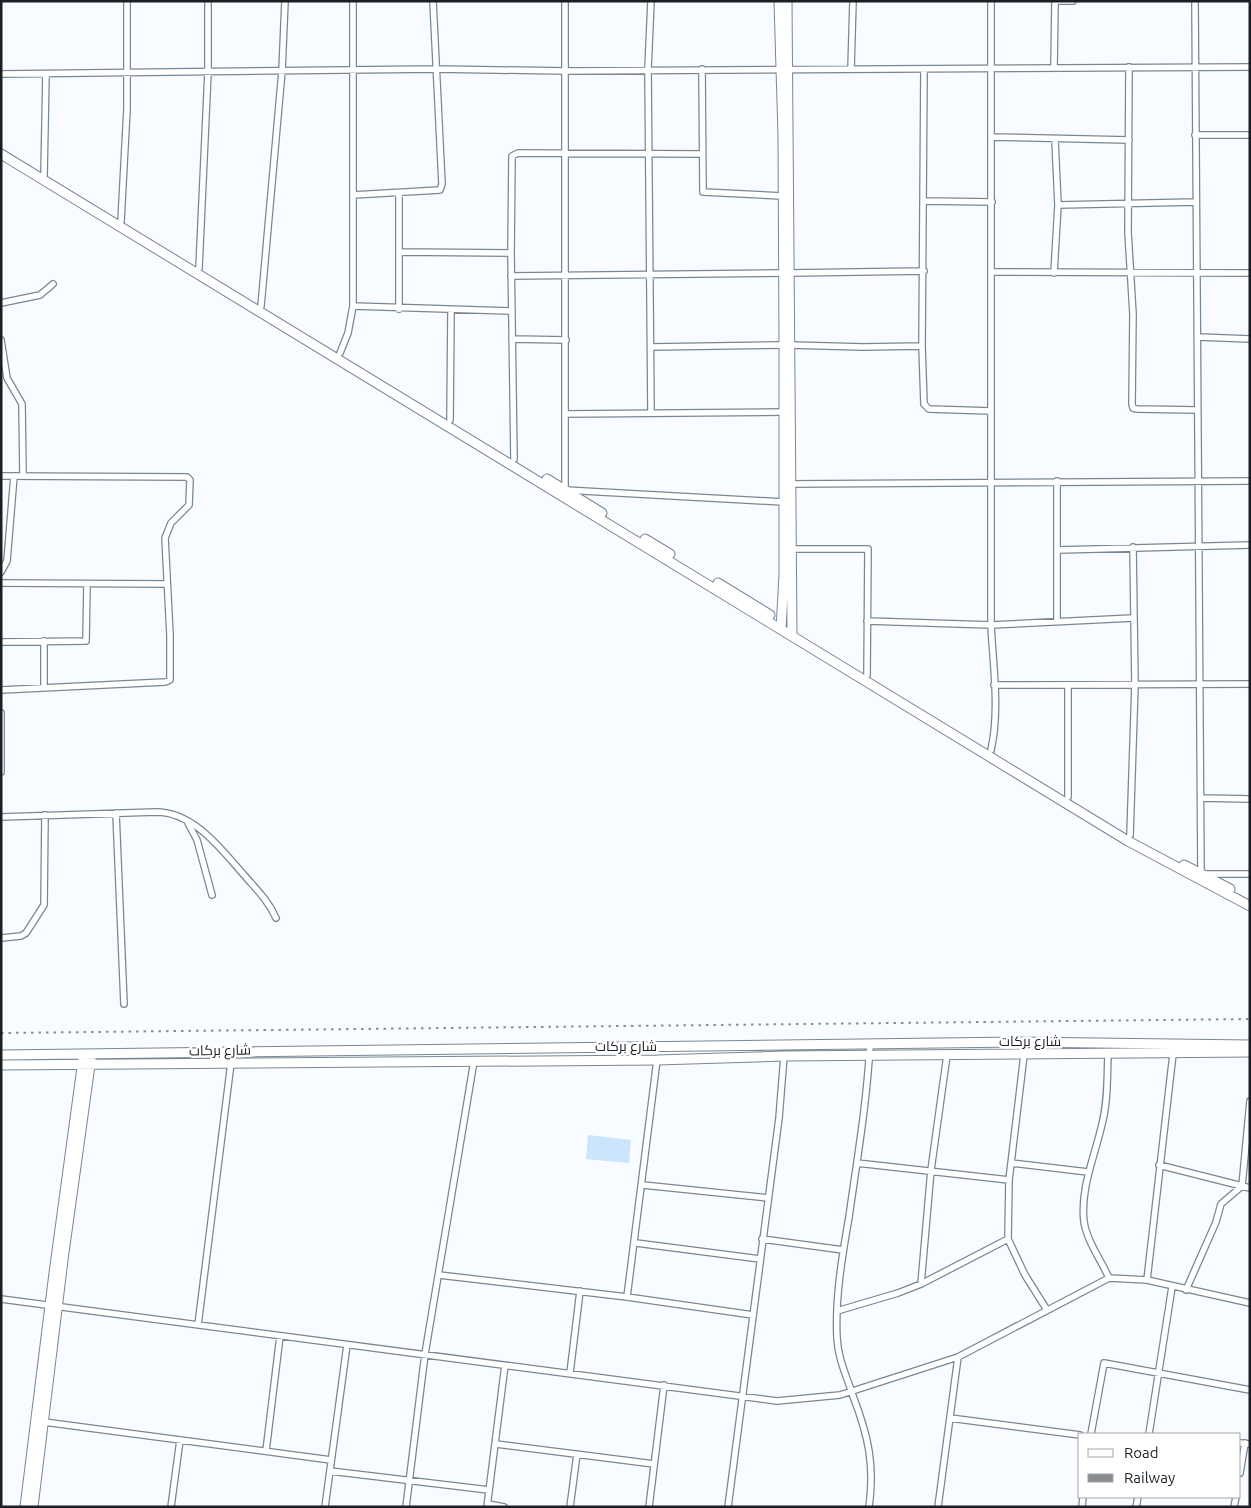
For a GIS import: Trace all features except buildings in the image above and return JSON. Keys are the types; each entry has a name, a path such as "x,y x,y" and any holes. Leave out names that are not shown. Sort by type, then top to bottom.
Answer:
{"street":[{"path":"121,221 128,73 127,1"},
{"path":"199,268 208,72 208,1"},
{"path":"261,306 282,71 285,1"},
{"path":"340,353 348,333 352,306 353,1"},
{"path":"353,195 399,194 440,190 442,184 433,1"},
{"path":"565,1 567,153 565,490"},
{"path":"651,1 648,69 651,412"},
{"path":"779,1 785,69 787,345 786,484 783,502 784,575 781,626"},
{"path":"786,273 783,196 787,1"},
{"path":"851,68 853,1"},
{"path":"991,1 991,625 994,685 994,738 991,750"},
{"path":"1054,68 1055,1 1073,1"},
{"path":"1195,1 1198,274 1197,410 1202,685 1201,874"},
{"path":"1130,67 1129,203 1130,274 1133,314 1133,408 1197,410"},
{"path":"1,74 436,69 566,71 648,69 1250,67"},
{"path":"702,69 701,154 704,192 783,196"},
{"path":"924,69 925,200 922,346 926,408 991,411"},
{"path":"44,175 46,74"},
{"path":"1195,135 1250,134"},
{"path":"991,137 1055,140 1129,140"},
{"path":"1054,273 1058,205 1055,140"},
{"path":"1,149 261,306 290,327 340,353 565,490 781,626"},
{"path":"514,459 510,253 510,163 512,156 518,153 701,154"},
{"path":"1,154 290,327 781,626 867,675 1130,835 1201,874 1250,906"},
{"path":"399,194 401,252 399,309"},
{"path":"925,200 992,202"},
{"path":"1058,205 1196,202"},
{"path":"401,252 510,253"},
{"path":"511,276 651,276 924,271"},
{"path":"992,272 1250,273"},
{"path":"1,303 40,295 53,284"},
{"path":"352,306 399,309 512,311"},
{"path":"450,420 451,310"},
{"path":"1198,337 1250,339"},
{"path":"512,339 566,340"},
{"path":"1,340 7,378 22,404 23,476"},
{"path":"787,345 784,412 792,632"},
{"path":"651,347 922,346"},
{"path":"565,414 784,412"},
{"path":"1,476 155,475 189,478 189,505 167,530 166,584 170,635 170,680 165,682 1,690"},
{"path":"1,572 7,561 14,476"},
{"path":"1057,481 1057,621"},
{"path":"786,484 1250,481"},
{"path":"565,490 783,502"},
{"path":"1058,550 1250,545"},
{"path":"1130,835 1135,685 1133,547"},
{"path":"790,549 868,550 867,675"},
{"path":"1,583 166,584"},
{"path":"1,642 86,641 87,584"},
{"path":"867,621 991,625 1133,618"},
{"path":"792,632 1128,841 1227,891 1250,900"},
{"path":"44,641 44,688"},
{"path":"994,685 1250,684"},
{"path":"1068,686 1068,797"},
{"path":"1,713 1,772"},
{"path":"1202,798 1250,799"},
{"path":"116,813 124,1004"},
{"path":"1,817 174,813 229,856 266,900 276,918"},
{"path":"1,938 21,936 26,933 44,905 45,815"},
{"path":"187,822 197,840 212,895"},
{"path":"1201,874 1250,874"},
{"name":"شارع بركات","path":"1,1065 87,1059 870,1044 1038,1042 1250,1044"},
{"path":"869,1507 872,1476 870,1451 852,1391 841,1365 837,1340 837,1311 857,1162 870,1044"},
{"name":"شارع بركات","path":"1,1055 231,1064 1250,1052"},
{"path":"1147,1280 1173,1054"},
{"path":"921,1284 931,1170 947,1055"},
{"path":"1024,1055 1009,1180 1008,1239 1025,1275 1047,1310"},
{"path":"1108,1055 1106,1102 1088,1172 1084,1222 1088,1237 1109,1278"},
{"path":"728,1507 768,1198 784,1056"},
{"path":"26,1507 87,1059"},
{"path":"628,1296 643,1185 656,1060"},
{"path":"406,1507 411,1480 425,1354 474,1062"},
{"path":"198,1325 231,1064"},
{"path":"1186,1290 1216,1222 1221,1204 1242,1186 1250,1101"},
{"path":"857,1162 1009,1180"},
{"path":"1011,1163 1088,1172"},
{"path":"1159,1165 1250,1188"},
{"path":"643,1185 768,1198"},
{"path":"762,1239 844,1250"},
{"path":"837,1311 898,1293 921,1284 1008,1239"},
{"path":"636,1243 760,1259"},
{"path":"439,1275 628,1296 753,1315"},
{"path":"1,1299 664,1385 743,1397 790,1401 822,1398 852,1391 958,1357 1109,1278 1147,1280 1250,1303"},
{"path":"1149,1433 1172,1287"},
{"path":"570,1373 580,1291"},
{"path":"33,1507 44,1422 54,1306"},
{"path":"266,1451 280,1336"},
{"path":"325,1507 347,1345"},
{"path":"938,1507 958,1357"},
{"path":"1091,1433 1104,1363 1250,1390"},
{"path":"504,1507 488,1505 505,1365"},
{"path":"649,1507 664,1385"},
{"path":"950,1418 1078,1435"},
{"path":"44,1422 332,1460"},
{"path":"171,1507 180,1440"},
{"path":"496,1444 654,1464"},
{"path":"1241,1467 1245,1444"},
{"path":"570,1507 576,1454"},
{"path":"330,1471 489,1490"}],"shaded area":[{"path":"588,1135 631,1140 629,1163 586,1159"}],"railway":[{"path":"1,1033 1250,1019"}]}
